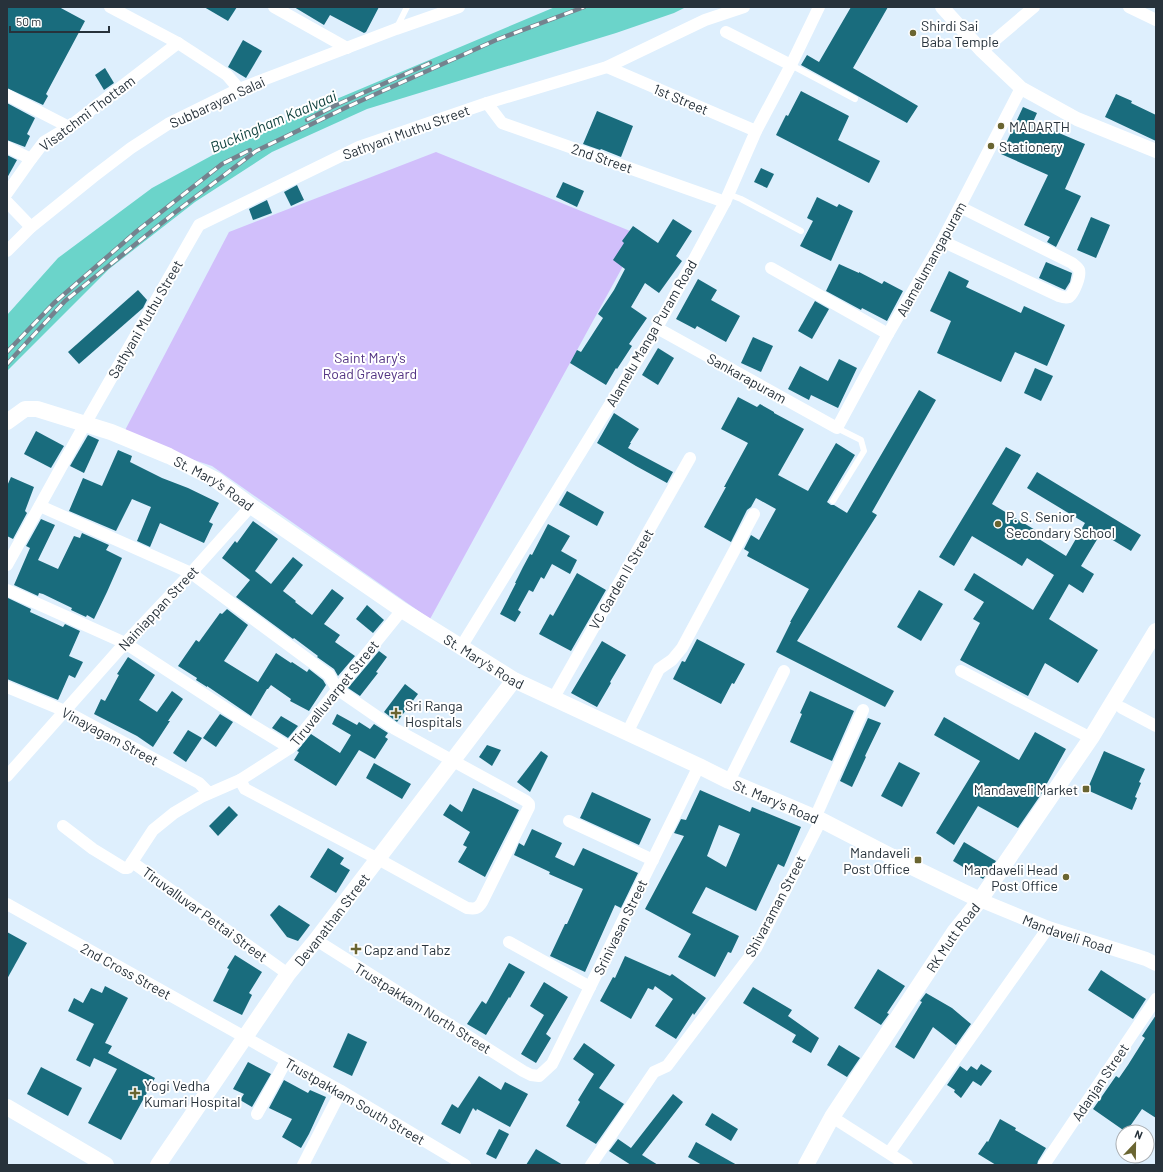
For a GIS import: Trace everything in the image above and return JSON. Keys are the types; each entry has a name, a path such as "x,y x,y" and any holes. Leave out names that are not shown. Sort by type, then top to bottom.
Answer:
{"main road":[{"name":"St. Mary's Road","path":"7,422 25,410 37,409 111,432 169,456 216,480 251,506 402,610 514,680 729,781 818,819 980,900"},
{"name":"RK Mutt Road","path":"806,1165 832,1117 954,931 980,900 1091,738 1156,631"},
{"name":"Devanathan Street","path":"158,1165 288,974 316,940 514,680"},
{"path":"7,1107 106,1165"}],"street":[{"path":"110,7 178,43 227,75 239,89"},
{"path":"274,7 290,11 347,48"},
{"name":"Subbarayan Salai","path":"7,251 31,227 131,148 168,124 239,89 396,29 459,7"},
{"name":"Sathyani Muthu Street","path":"7,565 85,424 199,225 359,147 487,103 607,67 705,20 744,7"},
{"name":"Alamelu Manga Puram Road","path":"461,647 657,328 726,198 756,131 819,7"},
{"path":"942,7 982,51 1021,88 1077,119 1156,151"},
{"path":"982,51 1034,7"},
{"path":"1129,7 1150,14"},
{"path":"726,32 790,65"},
{"name":"Visatchmi Thottam","path":"7,193 30,159 44,142 70,127 178,43"},
{"name":"1st Street","path":"607,67 756,131"},
{"name":"Alamelumangapuram","path":"837,428 888,334 942,241 1021,88"},
{"path":"7,95 70,127"},
{"name":"2nd Street","path":"487,103 502,123 726,198"},
{"path":"7,146 30,159"},
{"path":"7,202 31,227"},
{"path":"942,241 1059,296 1065,298 1073,293 1080,271 1072,264 960,207"},
{"path":"771,268 888,334"},
{"name":"Sankarapuram","path":"657,328 837,428"},
{"name":"VC Garden II Street","path":"553,698 690,458"},
{"path":"40,506 191,573 329,675 337,689 395,729 529,804 528,811 479,908 474,909 467,908 245,789 240,780"},
{"name":"Nainiappan Street","path":"7,776 125,643 251,506"},
{"path":"627,733 659,669 678,655 754,514"},
{"path":"7,590 125,643 234,714 290,748"},
{"name":"Tiruvalluvarpet Street","path":"132,862 153,830 174,813 209,793 240,780 290,748 402,610"},
{"path":"961,670 1091,738"},
{"path":"729,781 784,671"},
{"name":"Vinayagam Street","path":"7,687 66,711 199,783 209,793"},
{"path":"1122,708 1156,726"},
{"name":"Shivaraman Street","path":"591,1165 654,1072 667,1066 756,948 818,819 863,710"},
{"name":"Srinivasan Street","path":"531,1075 539,1076 552,1064 699,766"},
{"path":"569,822 653,860"},
{"name":"Tiruvalluvar Pettai Street","path":"63,826 93,849 124,868 128,868 132,862 288,974"},
{"name":"Mandaveli Road","path":"980,900 1048,928 1153,960"},
{"name":"2nd Cross Street","path":"7,904 244,1038"},
{"path":"889,1153 1048,928"},
{"name":"Trustpakkam North Street","path":"316,940 531,1075"},
{"path":"510,942 590,987"},
{"name":"Adanjan Street","path":"1044,1165 1156,999"},
{"name":"Trustpakkam South Street","path":"244,1038 341,1091 465,1165"},
{"path":"257,1114 286,1061"},
{"path":"303,1165 341,1091"},
{"path":"832,1117 907,1165"}],"lane":[{"path":"396,29 407,7"},
{"path":"790,65 855,99"},
{"path":"726,198 741,199 801,231"},
{"path":"833,501 864,451 861,440 837,428"}],"green space":[{"name":"Saint Mary's Road Graveyard","path":"436,152 640,235 430,619 212,466 122,436 229,232"}],"shaded area":[{"path":"555,7 686,7 674,13 616,33 367,109 272,152 195,202 109,269 7,371 7,315 58,258 152,188 246,137"}],"building":[{"path":"7,7 59,7 85,21 46,94 48,96 43,105 7,88"},
{"path":"204,7 237,7 228,21"},
{"path":"294,7 379,7 366,32 364,33 330,15 324,25"},
{"path":"851,7 888,7 853,68 918,106 907,123 801,65 807,55 819,62"},
{"path":"243,40 262,51 246,78 228,67"},
{"path":"105,68 114,83 104,90 95,75"},
{"path":"801,91 849,116 838,140 880,161 869,183 776,135"},
{"path":"1116,94 1132,101 1131,103 1156,115 1156,141 1105,117"},
{"path":"7,103 35,118 27,134 30,136 25,147 7,140"},
{"path":"1023,107 1037,113 1033,122 1085,144 1065,189 1081,196 1056,247 1047,242 1050,237 1024,225 1048,175 1001,154"},
{"path":"597,111 633,126 621,157 583,144"},
{"path":"7,155 17,160 7,178"},
{"path":"761,168 774,174 767,188 754,182"},
{"path":"563,182 584,191 577,207 556,197"},
{"path":"297,185 304,200 291,206 284,192"},
{"path":"817,197 837,207 839,204 853,211 831,261 800,246 813,221 807,218"},
{"path":"267,200 272,213 253,220 249,209"},
{"path":"1091,217 1110,225 1096,258 1077,250"},
{"path":"673,219 692,231 676,256 682,261 659,293 645,283 631,307 647,318 629,344 632,346 606,385 570,363 577,350 581,352 603,318 598,314 614,290 625,269 613,260 624,243 622,241 633,226 658,243"},
{"path":"1046,262 1072,273 1070,282 1065,290 1039,278"},
{"path":"839,264 882,284 884,281 903,291 887,321 862,308 861,310 826,291"},
{"path":"949,271 969,281 966,287 1021,313 1024,306 1065,325 1047,366 1015,352 1001,382 937,353 951,321 930,311"},
{"path":"698,279 717,290 711,300 740,316 726,342 697,326 695,329 676,319"},
{"path":"138,290 147,300 143,308 79,364 68,352"},
{"path":"815,301 829,309 812,339 798,331"},
{"path":"753,337 773,346 761,372 741,363"},
{"path":"658,348 674,358 658,385 642,375"},
{"path":"839,359 857,368 838,408 811,395 809,400 788,389 800,366 828,381"},
{"path":"1035,368 1053,376 1041,401 1024,393"},
{"path":"919,390 936,400 872,512 877,515 797,641 894,691 885,707 776,652 790,622 809,589 747,556 749,552 744,549 751,535 759,540 776,509 756,498 751,507 747,510 731,542 704,527 748,443 721,429 738,397 757,407 760,404 804,429 778,475 808,491 836,443 855,455 827,502 847,513"},
{"path":"614,413 639,429 628,448 673,472 667,483 597,443"},
{"path":"36,431 64,446 51,468 24,454"},
{"path":"88,435 99,440 84,473 70,466"},
{"path":"1006,447 1021,455 992,504 1042,534 1039,539 1066,556 1085,523 1027,488 1037,472 1141,535 1131,551 1101,533 1081,566 1094,574 1083,593 1069,584 1049,619 1098,650 1078,683 1045,663 1028,696 960,660 980,623 973,619 984,602 964,590 974,573 1033,610 1054,575 1027,558 1022,566 972,536 954,566 939,557"},
{"path":"118,450 132,456 130,462 219,503 209,522 213,524 204,543 160,523 150,547 137,541 151,507 132,499 116,531 69,511 83,478 102,486"},
{"path":"11,477 34,487 25,511 27,513 13,539 7,536 7,486"},
{"path":"567,491 604,512 597,526 559,505"},
{"path":"41,519 55,525 38,560 58,569 74,536 80,538 82,533 109,545 106,550 122,558 94,619 71,610 72,608 43,594 39,593 38,596 14,585 30,548 26,546"},
{"path":"253,521 278,539 255,571 271,584 293,557 303,565 283,591 312,615 332,589 344,598 324,624 340,635 335,642 355,656 338,676 334,669 317,657 318,656 236,597 250,580 222,558 235,541 237,543"},
{"path":"548,524 570,536 561,551 577,560 570,574 552,564 544,579 541,577 533,592 529,590 518,610 521,612 515,622 500,614 523,567 530,554 532,555"},
{"path":"577,573 606,590 571,651 539,634 550,614 553,616"},
{"path":"919,590 943,604 921,641 897,627"},
{"path":"8,598 31,609 30,612 63,627 65,624 80,631 69,656 83,662 75,678 69,675 58,700 7,679"},
{"path":"367,605 384,620 373,633 356,619"},
{"path":"227,609 248,625 224,661 258,682 276,653 307,672 309,669 323,680 326,685 309,711 290,701 291,699 271,685 251,716 196,680 197,678 178,666 196,640 199,642 220,613 222,614"},
{"path":"697,639 745,664 734,684 732,683 721,704 673,679 682,661 685,662"},
{"path":"602,641 626,655 597,707 571,693"},
{"path":"379,651 387,657 376,672 378,673 360,696 348,688"},
{"path":"128,657 155,675 139,700 157,712 172,691 183,699 153,747 137,736 94,714 101,699 105,701 119,675 117,674"},
{"path":"405,684 418,694 397,722 384,712"},
{"path":"810,691 854,711 832,761 790,742 802,714 800,713"},
{"path":"220,714 233,722 216,747 203,738"},
{"path":"337,714 357,725 359,722 370,729 374,724 388,733 385,737 388,739 375,759 359,750 336,786 294,760 299,752 297,751 311,734 340,753 351,735 332,724"},
{"path":"281,716 298,726 288,738 272,728"},
{"path":"944,717 1019,760 1035,732 1066,749 1040,796 1018,828 978,806 954,845 936,833 980,761 934,735"},
{"path":"868,718 881,723 852,787 840,781"},
{"path":"188,730 202,738 186,762 173,753"},
{"path":"487,745 501,750 492,766 479,757"},
{"path":"541,751 548,756 530,792 517,782"},
{"path":"1104,751 1145,769 1139,782 1141,783 1135,797 1137,798 1132,810 1087,790"},
{"path":"899,762 920,773 902,807 881,796"},
{"path":"374,763 411,784 402,799 366,778"},
{"path":"473,788 519,810 485,877 458,862 467,847 463,845 470,832 443,815 450,804 462,812"},
{"path":"700,790 750,812 752,807 801,827 784,867 778,864 756,911 706,887 692,913 739,936 731,953 728,952 715,977 678,957 691,934 645,909 684,836 674,833 681,819 686,820","holes":["719,825 740,834 726,867 707,856"]},
{"path":"592,792 651,819 639,845 580,818"},
{"path":"229,806 238,815 218,836 209,826"},
{"path":"532,829 562,843 555,857 574,866 583,848 638,873 621,908 615,905 585,972 550,956 583,889 549,874 550,872 514,855 519,843 524,846"},
{"path":"964,842 996,861 983,879 953,861"},
{"path":"328,848 344,858 340,864 350,870 336,893 310,877"},
{"path":"279,905 310,925 298,941 287,937 270,915"},
{"path":"7,932 27,943 7,979"},
{"path":"235,955 262,972 249,993 252,995 242,1015 213,1001 229,969 227,968"},
{"path":"625,956 670,976 672,974 706,998 694,1015 693,1013 676,1039 655,1026 673,999 655,986 653,990 648,988 631,1019 600,1001 613,977 615,978"},
{"path":"509,963 525,972 486,1035 467,1024 482,1001 486,1004"},
{"path":"878,969 905,986 881,1025 854,1008"},
{"path":"1101,970 1146,999 1133,1019 1088,990"},
{"path":"544,982 568,997 546,1034 551,1038 536,1063 521,1054 544,1015 530,1006"},
{"path":"105,986 128,998 105,1043 112,1046 108,1053 155,1078 121,1140 88,1123 117,1069 94,1058 90,1067 76,1060 94,1024 68,1011 74,998 83,1003 91,988 102,993"},
{"path":"753,987 792,1010 788,1016 819,1038 811,1053 792,1042 796,1035 743,1003"},
{"path":"926,993 952,1008 971,1024 956,1045 933,1027 914,1059 895,1047 922,1002 920,1001"},
{"path":"1156,1015 1156,1118 1142,1109 1132,1124 1115,1124 1093,1109 1116,1076 1119,1078 1128,1065 1145,1038 1142,1036"},
{"path":"348,1033 367,1042 352,1076 333,1067"},
{"path":"584,1043 615,1065 599,1088 624,1104 596,1144 566,1126 580,1102 578,1100 594,1074 573,1059"},
{"path":"839,1045 860,1058 847,1077 827,1065"},
{"path":"248,1062 271,1074 252,1107 240,1100 244,1094 233,1089"},
{"path":"981,1064 992,1071 981,1086 973,1081 961,1098 954,1092 955,1090 947,1085 960,1066 967,1071 971,1066 977,1070"},
{"path":"41,1067 82,1088 68,1116 27,1094"},
{"path":"479,1076 501,1090 505,1082 528,1094 510,1127 477,1109 476,1111 473,1108 460,1134 441,1124 452,1104 458,1108"},
{"path":"284,1080 308,1093 310,1090 326,1097 301,1148 282,1137 292,1119 269,1108"},
{"path":"673,1094 683,1102 642,1155 658,1165 631,1165 609,1151 618,1139 631,1148"},
{"path":"712,1113 738,1129 731,1141 705,1125"},
{"path":"1000,1119 1016,1128 1015,1130 1046,1148 1037,1165 996,1165 978,1154 987,1141 988,1142"},
{"path":"499,1129 509,1134 496,1159 486,1154"},
{"path":"696,1142 737,1165 702,1165 688,1157"},
{"path":"536,1149 563,1165 526,1165"}],"railway":[{"path":"7,364 65,301 173,214 256,151 347,107 496,40 584,7"},
{"path":"307,120 336,105 430,63"},
{"path":"7,352 54,303 137,231 222,164 250,150"}],"place":[{"name":"Shirdi Sai Baba Temple","path":"913,33"},
{"name":"MADARTH","path":"1001,126"},
{"name":"Stationery","path":"991,146"},
{"name":"P. S. Senior Secondary School","path":"998,524"},
{"name":"Sri Ranga Hospitals","path":"396,713"},
{"name":"Mandaveli Market","path":"1086,789"},
{"name":"Mandaveli Post Office","path":"918,860"},
{"name":"Mandaveli Head Post Office","path":"1066,877"},
{"name":"Capz and Tabz","path":"356,949"},
{"name":"Yogi Vedha Kumari Hospital","path":"135,1093"}],"water label":[{"name":"Buckingham Kaalvaai","path":"273,121"}]}
